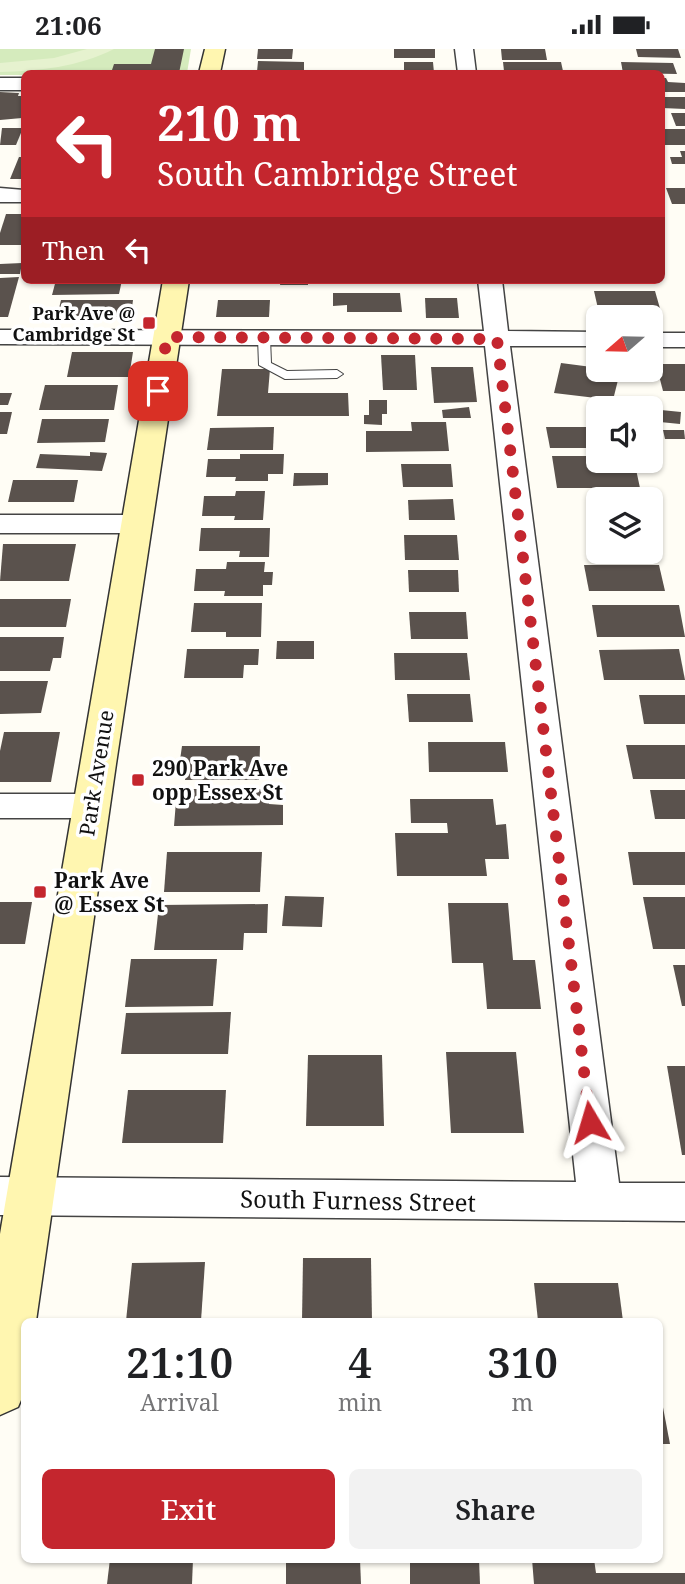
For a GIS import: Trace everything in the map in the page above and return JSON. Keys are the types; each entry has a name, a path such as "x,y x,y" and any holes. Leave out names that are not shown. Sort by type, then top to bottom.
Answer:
{"main road":[{"path":"211,70 215,49"},
{"name":"Park Avenue","path":"0,1390 15,1196 90,806 175,284"}],"street":[{"path":"464,49 467,70"},
{"path":"0,84 21,84"},
{"path":"0,195 21,196"},
{"path":"490,284 600,1203"},
{"path":"0,337 586,339"},
{"path":"663,339 685,340"},
{"path":"0,524 136,524"},
{"path":"0,806 90,806"},
{"name":"South Furness Street","path":"15,1196 685,1202"}],"lane":[{"path":"264,338 265,365 285,375 337,374"}],"green space":[{"path":"0,49 191,49 188,70 21,70 21,75 0,75"},
{"path":"87,49 114,49 87,60 58,67 0,72 0,63 54,58"}],"building":[{"path":"155,49 184,49 180,70 112,70 114,64 151,64"},
{"path":"258,49 293,49 292,59 257,59"},
{"path":"394,49 435,49 435,58 394,58"},
{"path":"501,49 545,49 547,60 502,60"},
{"path":"636,49 678,49 681,58 638,57"},
{"path":"258,61 304,62 304,70 257,70"},
{"path":"404,62 433,62 434,70 404,70"},
{"path":"503,62 561,62 563,70 504,70"},
{"path":"621,62 673,63 677,74 665,74 665,70 622,70"},
{"path":"665,78 668,82 685,83 685,92 665,92"},
{"path":"0,92 19,93 21,118 0,120"},
{"path":"665,97 685,97 685,109 665,108"},
{"path":"671,113 685,113 685,126 676,126"},
{"path":"2,128 21,128 16,145 0,145"},
{"path":"665,129 685,129 685,145 665,145"},
{"path":"680,151 685,151 685,164 672,164 670,157 682,157"},
{"path":"19,157 21,157 21,179 10,179"},
{"path":"666,188 685,188 685,204 672,204"},
{"path":"6,214 21,214 21,245 0,245 0,233"},
{"path":"21,263 20,274 0,274 0,264"},
{"path":"19,277 8,317 0,317 0,278"},
{"path":"55,284 121,284 119,294 52,295"},
{"path":"594,291 655,291 659,305 597,305"},
{"path":"333,293 400,293 402,312 347,312 347,305 333,306"},
{"path":"425,298 457,298 459,318 426,318"},
{"path":"61,300 133,300 131,317 57,317"},
{"path":"218,300 270,300 269,317 216,317"},
{"path":"72,352 133,352 129,377 67,377"},
{"path":"381,355 415,355 417,390 383,390"},
{"path":"561,363 586,366 586,382 618,382 614,396 586,397 554,393"},
{"path":"663,364 685,364 685,391 663,391 661,382 663,382"},
{"path":"431,367 473,367 477,402 434,403"},
{"path":"222,369 270,369 268,393 348,393 349,416 217,416"},
{"path":"45,385 118,385 114,410 39,410"},
{"path":"0,393 12,393 8,405 0,405"},
{"path":"369,400 387,400 387,414 382,414 382,425 364,424 364,415 369,415"},
{"path":"469,407 471,418 443,418 442,410"},
{"path":"663,410 681,412 680,424 663,422"},
{"path":"0,412 12,412 7,434 0,434"},
{"path":"42,419 109,419 105,442 37,443"},
{"path":"411,422 446,422 449,451 366,452 366,431 412,431"},
{"path":"274,427 273,450 207,450 210,428"},
{"path":"546,427 586,427 586,448 550,448"},
{"path":"663,430 684,430 685,439 665,439"},
{"path":"90,452 107,453 102,471 36,468 40,454 90,456"},
{"path":"240,454 284,454 283,474 268,474 268,481 235,481 236,477 206,477 208,459 240,459"},
{"path":"552,456 586,456 586,473 637,473 640,487 586,487 557,488"},
{"path":"401,464 451,464 453,487 403,487"},
{"path":"294,473 328,473 328,485 293,486"},
{"path":"13,480 78,480 74,502 8,502"},
{"path":"236,491 265,491 263,520 234,520 235,516 202,516 204,496 235,496"},
{"path":"453,499 455,520 409,520 408,500"},
{"path":"201,528 270,528 269,557 239,557 240,551 199,551"},
{"path":"404,535 457,535 459,560 405,560"},
{"path":"3,544 76,544 69,581 0,581"},
{"path":"227,562 265,562 264,572 273,572 272,585 263,585 263,596 224,596 225,591 194,591 196,569 226,569"},
{"path":"584,565 659,565 665,591 589,591"},
{"path":"408,570 458,570 459,592 409,592"},
{"path":"0,599 71,599 66,627 0,627"},
{"path":"194,603 262,603 261,637 226,637 226,632 191,632"},
{"path":"592,605 679,605 685,637 597,637"},
{"path":"409,612 466,612 468,639 411,639"},
{"path":"0,637 64,637 61,658 53,658 50,671 0,671"},
{"path":"277,641 314,641 314,659 276,659"},
{"path":"187,649 259,649 258,665 244,665 243,678 184,678"},
{"path":"679,649 685,680 604,680 599,650"},
{"path":"394,653 467,653 470,680 395,680"},
{"path":"0,681 48,681 41,713 0,714"},
{"path":"407,694 470,694 473,722 409,722"},
{"path":"639,695 685,695 685,724 644,724"},
{"path":"4,732 60,732 51,782 0,782 0,751"},
{"path":"428,742 505,742 508,772 429,772"},
{"path":"626,745 685,745 685,779 633,779"},
{"path":"182,746 260,746 259,780 185,780 187,760 180,760"},
{"path":"177,789 270,789 269,804 283,805 283,825 174,826"},
{"path":"650,790 685,790 685,819 655,819"},
{"path":"410,799 493,799 496,825 506,824 509,859 485,859 487,876 397,876 395,833 448,833 447,823 411,823"},
{"path":"167,852 262,852 260,892 164,892"},
{"path":"628,852 685,852 685,885 633,885"},
{"path":"285,896 324,897 322,927 282,926"},
{"path":"643,897 685,897 685,949 653,949"},
{"path":"0,902 32,902 25,944 0,944"},
{"path":"448,903 508,903 513,960 535,960 541,1009 487,1009 483,963 452,963"},
{"path":"268,904 267,933 244,933 243,950 154,950 159,905"},
{"path":"131,959 217,959 213,1006 125,1007"},
{"path":"673,965 685,965 685,1006 682,1006"},
{"path":"231,1012 228,1054 121,1054 126,1013"},
{"path":"446,1052 516,1052 524,1133 451,1133"},
{"path":"308,1055 382,1055 384,1126 306,1126"},
{"path":"667,1066 685,1066 685,1155 682,1155"},
{"path":"128,1090 226,1090 223,1143 122,1143"},
{"path":"303,1258 371,1258 372,1318 302,1318"},
{"path":"205,1262 201,1318 126,1318 132,1263"},
{"path":"534,1283 618,1283 623,1318 538,1318"},
{"path":"663,1407 670,1444 663,1444"},
{"path":"110,1563 193,1563 192,1584 107,1584"},
{"path":"286,1563 360,1563 361,1584 286,1584"},
{"path":"410,1563 479,1563 480,1584 410,1584"},
{"path":"532,1563 595,1563 596,1573 685,1573 685,1584 534,1584"}],"place":[{"name":"Park Ave @ Cambridge St","path":"149,323"},
{"name":"290 Park Ave opp Essex St","path":"138,780"},
{"name":"Park Ave @ Essex St","path":"40,892"}],"route":[{"path":"158,391 167,337 497,339 590,1122"}]}
